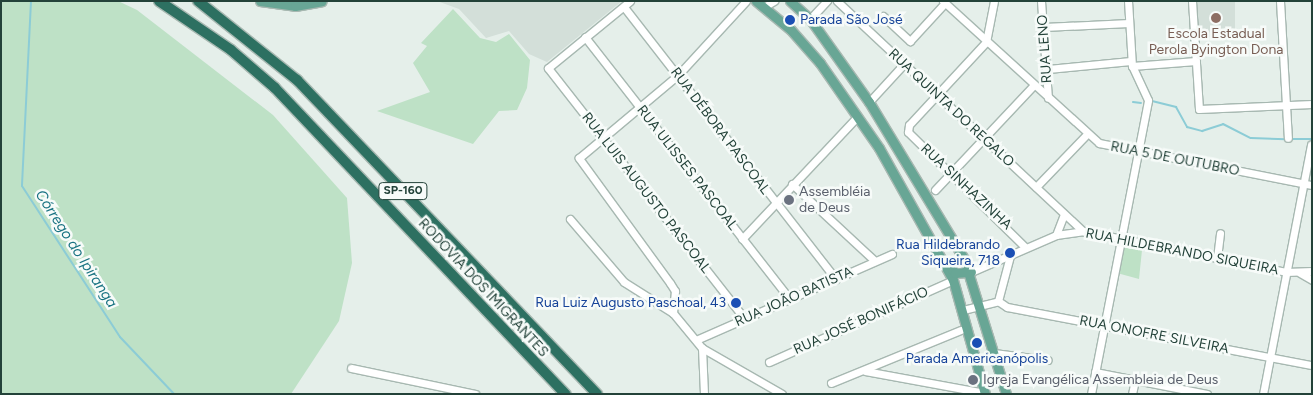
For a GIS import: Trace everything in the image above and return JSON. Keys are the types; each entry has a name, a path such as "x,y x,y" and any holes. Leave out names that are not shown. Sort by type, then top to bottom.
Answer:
{"highway":[{"name":"RODOVIA DOS IMIGRANTES","path":"159,1 232,50 276,88 565,394"},
{"name":"RODOVIA DOS IMIGRANTES","path":"198,1 297,80 597,394"}],"main road":[{"path":"260,1 281,6 322,1"},
{"path":"756,1 820,63 857,117 940,254 953,280 963,310 985,394"},
{"path":"790,1 810,19 869,102 971,272 1006,394"},
{"path":"940,254 955,274 971,272"}],"street":[{"path":"674,313 675,292 670,283 579,160 602,137 678,75 746,1"},
{"path":"764,7 774,1"},
{"path":"796,1 803,12"},
{"path":"810,19 827,1"},
{"name":"RUA QUINTA DO REGALO","path":"837,1 1083,231"},
{"path":"937,94 986,42 994,1"},
{"name":"RUA LENO","path":"1041,1 1048,69 1048,98"},
{"path":"1091,394 1119,238 1148,95 1132,64 1128,1"},
{"path":"1192,1 1199,109 1312,104"},
{"path":"1280,1 1288,138"},
{"path":"883,16 910,41 944,2"},
{"name":"RUA 5 DE OUTUBRO","path":"944,2 1086,135 1137,154 1312,185"},
{"path":"585,37 627,4"},
{"name":"RUA DÉBORA PASCOAL","path":"627,4 775,203 836,279"},
{"path":"1044,27 1129,23"},
{"name":"RUA LUIS AUGUSTO PASCOAL","path":"585,37 548,66 744,318"},
{"name":"RUA ULISSES PASCOAL","path":"585,37 790,299"},
{"path":"1048,69 1196,61"},
{"path":"869,102 904,64"},
{"path":"935,190 1034,86"},
{"name":"RUA SINHAZINHA","path":"937,94 909,125 910,134 1026,248"},
{"path":"742,238 857,117"},
{"path":"1036,187 1086,135"},
{"path":"1263,394 1311,145"},
{"path":"792,184 875,261"},
{"path":"1056,235 1064,214"},
{"path":"570,219 624,282 674,313 702,348 782,394"},
{"name":"RUA HILDEBRANDO SIQUEIRA","path":"971,272 1056,235 1083,231 1286,272 1300,273 1312,271"},
{"path":"1217,258 1220,233"},
{"name":"RUA JOÃO BATISTA","path":"696,340 892,254"},
{"path":"963,310 998,301 1010,256"},
{"path":"997,261 1007,272"},
{"path":"1300,273 1312,280"},
{"name":"RUA JOSÉ BONIFÁCIO","path":"769,362 953,280"},
{"name":"RUA ONOFRE SILVEIRA","path":"998,301 1007,307 1312,365"},
{"path":"831,383 961,330"},
{"path":"702,348 704,394"},
{"path":"994,353 1048,360"},
{"path":"351,368 475,394"},
{"path":"865,370 948,390 985,394"},
{"path":"1095,372 1207,394"},
{"path":"1132,394 1135,380"}],"shaded area":[{"path":"437,1 622,1 547,62 529,54 509,31 486,38 459,9"},
{"name":"Escola Estadual Perola Byington Dona","path":"1196,1 1235,1 1235,37 1196,37"}],"green space":[{"path":"1,1 118,1 137,10 273,115 347,198 352,263 339,321 291,394 1,394"},
{"path":"453,9 480,38 496,42 509,34 530,60 527,88 517,110 499,111 473,144 377,111 430,92 413,63 427,46 421,43"},
{"path":"1124,245 1142,250 1139,279 1117,273"}],"waterway":[{"name":"Córrego do Ipiranga","path":"31,1 22,186 120,337 174,394"},
{"path":"1152,101 1176,107 1187,127 1202,131 1223,124 1251,138 1286,139"},
{"path":"1133,102 1141,103"},
{"path":"1291,139 1312,139"}],"place":[{"name":"Escola Estadual Perola Byington Dona","path":"1216,18"},
{"name":"Parada São José","path":"790,20"},
{"name":"Assembléia de Deus","path":"789,200"},
{"name":"Rua Hildebrando Siqueira, 718","path":"1010,253"},
{"name":"Rua Luiz Augusto Paschoal, 43","path":"736,303"},
{"name":"Parada Americanópolis","path":"977,343"},
{"name":"Igreja Evangélica Assembleia de Deus","path":"973,380"}]}
